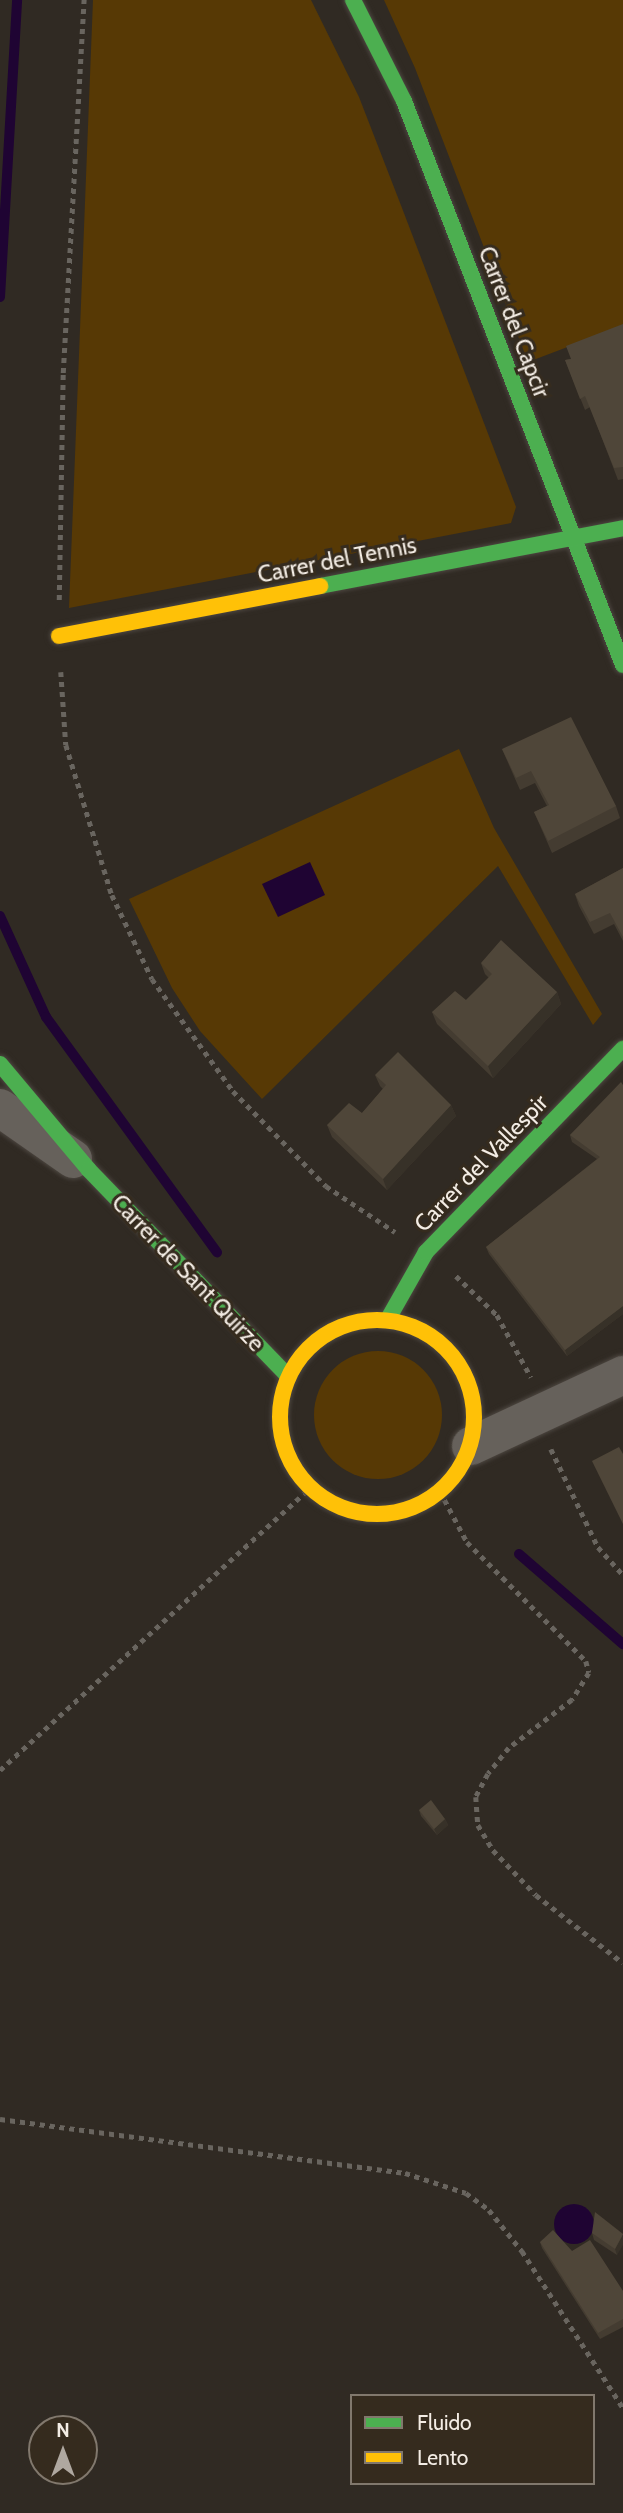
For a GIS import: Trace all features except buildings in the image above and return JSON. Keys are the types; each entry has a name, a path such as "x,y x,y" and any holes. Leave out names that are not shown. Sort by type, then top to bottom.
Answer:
{"street":[{"name":"Carrer del Capcir","path":"353,0 404,100 623,665"},
{"name":"Carrer del Tennis","path":"59,636 623,528"},
{"name":"Carrer del Vallespir","path":"388,1319 426,1252 623,1049"},
{"name":"Carrer de Sant Quirze","path":"0,1064 89,1170 288,1376"},
{"name":"Carrer de Sant Quirze","path":"0,1108 89,1170"},
{"path":"388,1319 421,1329 449,1349 470,1389 475,1412 471,1446 455,1477 429,1501 396,1513 360,1514 326,1501 300,1477 283,1446 279,1411 288,1376 305,1351 329,1332 357,1321 388,1319"},
{"path":"471,1446 545,1414 623,1375"}],"path":[{"path":"84,0 63,373 59,636 66,745 112,895 152,979 233,1091 326,1186 426,1252 497,1315 526,1365 545,1414 549,1443 572,1500 598,1547 623,1575"},
{"path":"0,1770 311,1487"},
{"path":"440,1491 467,1542 586,1661 589,1673 572,1700 509,1748 488,1774 476,1797 478,1825 494,1850 536,1895 623,1963"},
{"path":"0,2119 405,2173 466,2193 489,2210 522,2251 623,2408"}],"shaded area":[{"path":"93,0 311,0 359,97 402,208 516,507 511,523 69,608"},
{"path":"384,0 623,0 623,326 528,362 415,68"},
{"path":"459,749 494,828 602,1014 593,1025 498,866 262,1099 200,1031 172,988 129,899"},
{"path":"310,862 325,895 278,917 262,884"},
{"path":"378,1351 402,1356 423,1370 437,1391 442,1415 437,1439 423,1460 402,1474 378,1479 354,1474 333,1460 319,1439 314,1415 319,1391 333,1370 354,1356"},
{"path":"574,2204 588,2210 594,2224 588,2238 574,2244 560,2238 554,2224 560,2210"}],"waterway":[{"path":"0,297 17,0"},
{"path":"0,916 46,1017 217,1252"},
{"path":"519,1554 623,1644"}],"traffic: fast":[{"path":"353,0 404,101 623,665"},
{"path":"320,586 623,528"},
{"path":"388,1319 426,1252 623,1049"},
{"path":"0,1064 89,1170 288,1376"}],"traffic: slow":[{"path":"59,636 320,586"},
{"path":"377,1320 414,1327 446,1348 467,1380 474,1417 467,1454 446,1486 414,1507 377,1514 340,1507 308,1486 287,1454 280,1417 287,1380 308,1348 340,1327 377,1320"}]}
